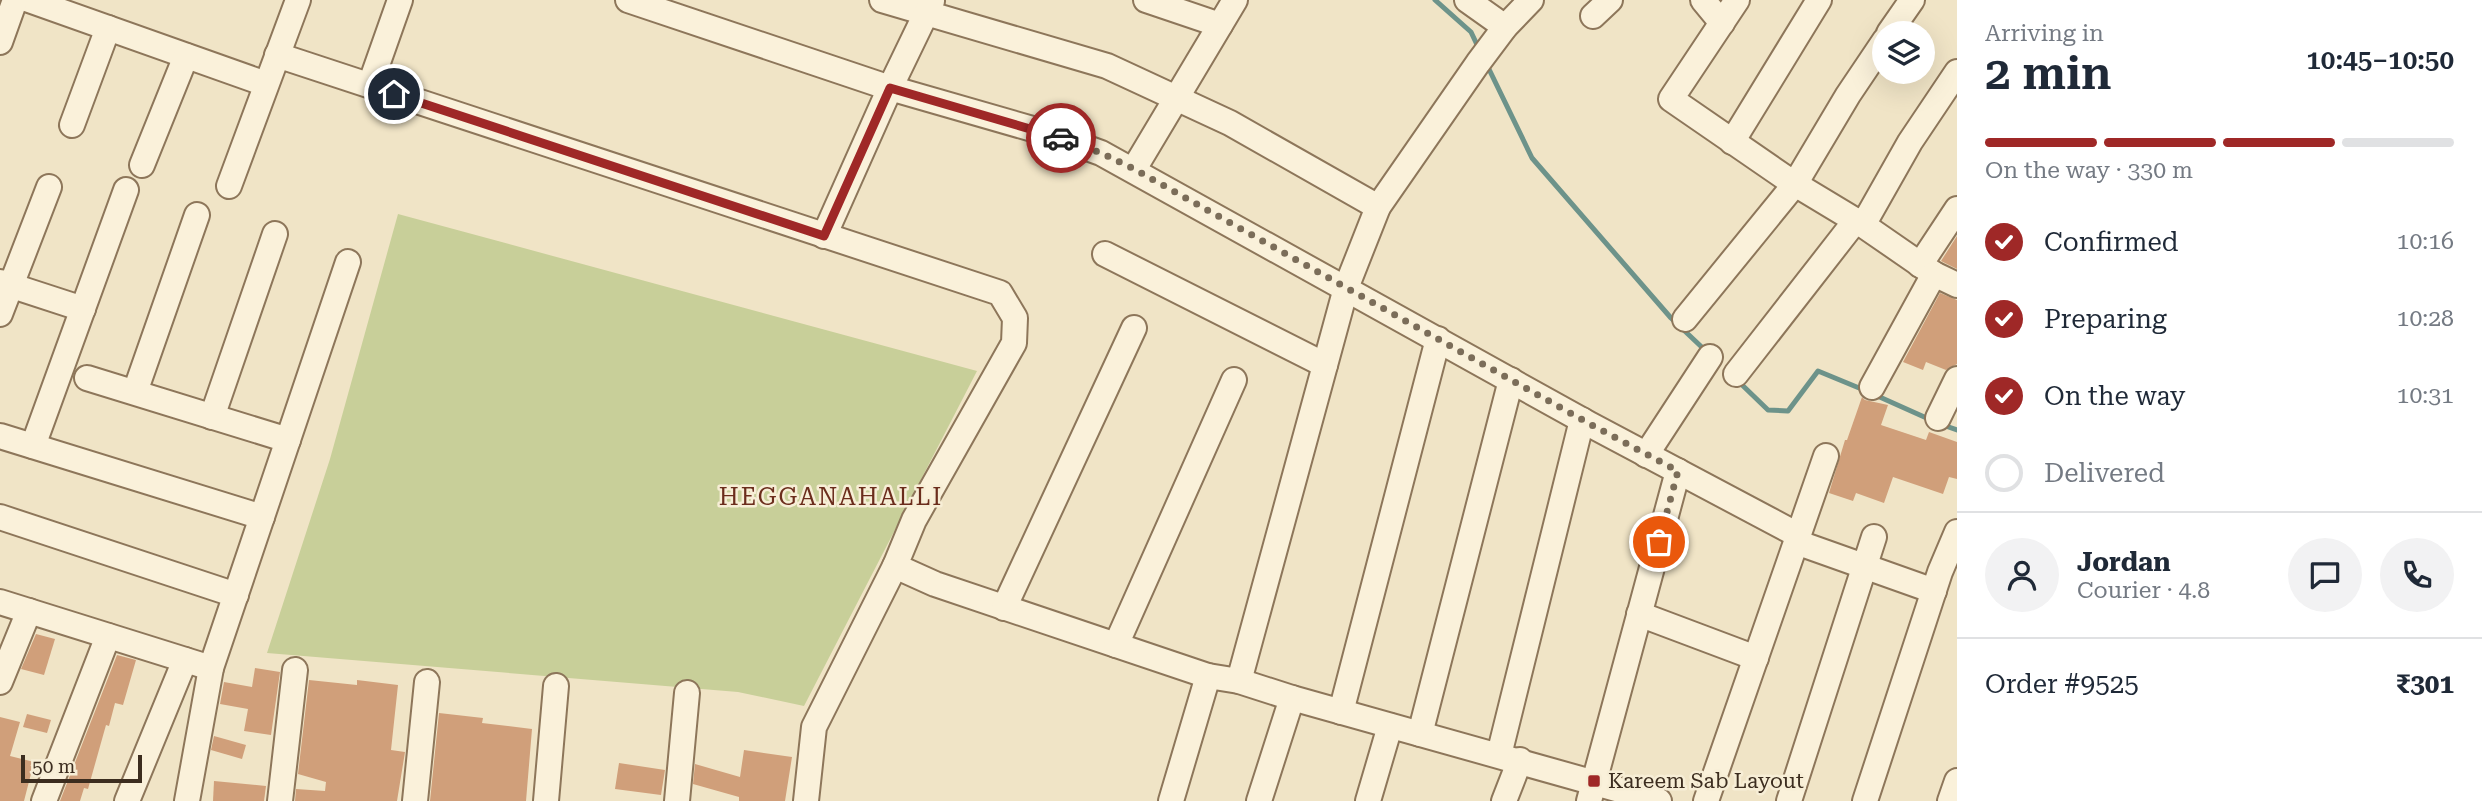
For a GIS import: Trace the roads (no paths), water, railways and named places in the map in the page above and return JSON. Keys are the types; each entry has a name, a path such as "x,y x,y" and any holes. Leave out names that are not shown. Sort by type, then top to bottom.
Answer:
{"street":[{"path":"0,42 15,0"},
{"path":"29,0 267,84"},
{"path":"370,85 400,0"},
{"path":"628,0 890,88 1043,132 1101,153 1797,538 1934,591"},
{"path":"882,0 929,7 1091,61 1177,97 1378,207"},
{"path":"1146,0 1220,25"},
{"path":"1134,169 1235,0"},
{"path":"1466,0 1505,27"},
{"path":"1239,681 1346,288 1378,207 1482,58 1505,27 1531,0"},
{"path":"1703,0 1721,23"},
{"path":"1737,0 1671,99 1795,184 1860,222 1927,269 1957,285"},
{"path":"1732,142 1819,0"},
{"path":"1897,21 1912,0"},
{"path":"229,186 277,55 290,2"},
{"path":"824,236 929,7"},
{"path":"72,125 108,28"},
{"path":"277,55 1000,293 1015,318 1014,343 914,520 895,566 814,727 806,801"},
{"path":"142,165 186,56"},
{"path":"1685,319 1795,184 1872,59"},
{"path":"1736,374 1860,222 1957,72"},
{"path":"0,314 6,284 50,187"},
{"path":"33,446 126,190"},
{"path":"1872,387 1957,209"},
{"path":"135,392 197,215"},
{"path":"212,417 275,234"},
{"path":"1105,254 1325,365"},
{"path":"187,801 211,668 348,262"},
{"path":"6,284 83,309"},
{"path":"1004,607 1134,328"},
{"path":"1341,712 1438,340"},
{"path":"1646,455 1710,357"},
{"path":"87,378 288,440"},
{"path":"1938,418 1957,379"},
{"path":"1116,645 1234,380"},
{"path":"1420,734 1510,380"},
{"path":"1504,801 1510,757 1582,420"},
{"path":"0,436 262,517"},
{"path":"1706,801 1826,456"},
{"path":"1591,791 1678,471"},
{"path":"0,517 236,595"},
{"path":"1865,801 1934,591 1957,532"},
{"path":"1789,801 1874,537"},
{"path":"895,566 935,584 1208,676 1239,681 1390,726 1510,757 1591,791 1659,801"},
{"path":"0,602 211,668"},
{"path":"0,682 29,611"},
{"path":"1639,614 1756,658"},
{"path":"44,801 108,636"},
{"path":"127,801 185,660"},
{"path":"280,801 295,670"},
{"path":"1171,801 1208,676"},
{"path":"415,801 427,682"},
{"path":"546,801 556,686"},
{"path":"677,801 687,693"},
{"path":"1259,801 1292,698"},
{"path":"1368,801 1390,726"},
{"path":"1950,801 1957,781"}],"waterway":[{"path":"1435,0 1471,32 1480,51"},
{"path":"1486,63 1532,158 1671,318 1708,353"},
{"path":"1738,381 1768,410 1788,411 1818,371 1864,390"},
{"path":"1873,394 1931,420"},
{"path":"1940,424 1957,430"}],"place":[{"name":"Kareem Sab Layout","path":"1594,781"}],"district":[{"name":"HEGGANAHALLI","path":"831,497"}]}
